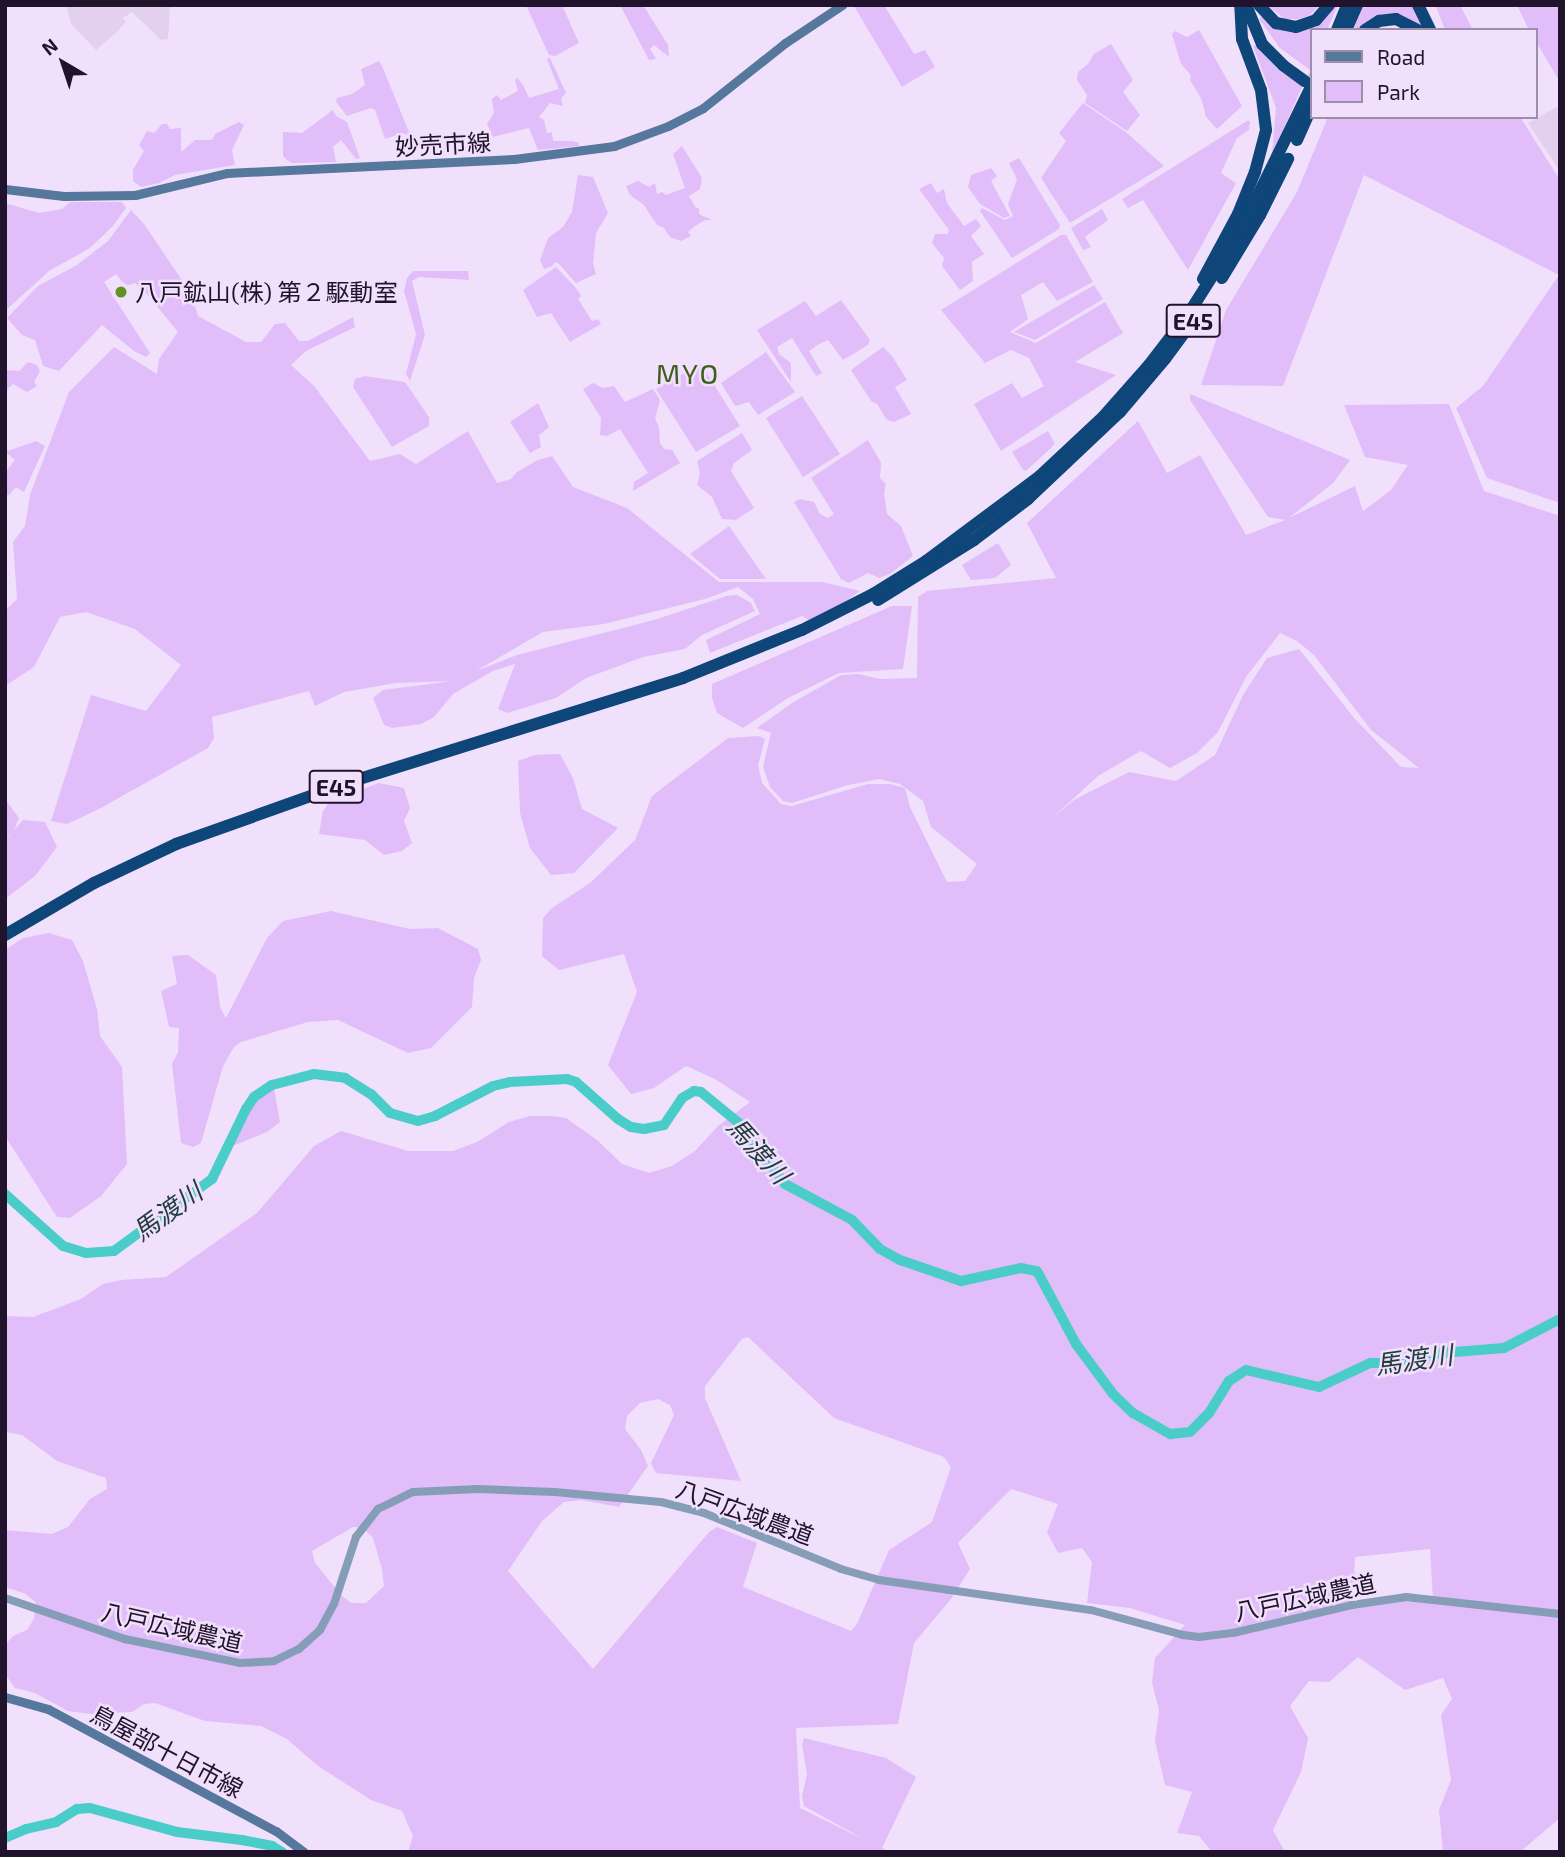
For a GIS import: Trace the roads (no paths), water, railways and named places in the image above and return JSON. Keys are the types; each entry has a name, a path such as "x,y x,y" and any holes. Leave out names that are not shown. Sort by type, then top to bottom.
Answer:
{"highway":[{"path":"1149,365 1207,272 1238,214 1261,152 1266,109 1242,40 1240,5"},
{"path":"1248,5 1266,40 1308,81"},
{"path":"1259,5 1276,23 1296,27 1315,20 1328,5"},
{"path":"1337,28 1347,5"},
{"path":"1347,28 1357,5"},
{"path":"1418,5 1429,28"},
{"path":"1368,28 1379,21 1396,19 1414,28"},
{"name":"E45","path":"683,678 802,630 873,594 926,561 1041,476 1103,417 1149,365 1189,313 1239,234 1308,81"},
{"name":"E45","path":"5,935 118,870 216,828 356,780 753,657 870,605 930,570 1028,499 1120,412 1165,359 1237,255 1279,178 1310,110"},
{"path":"1279,178 1311,119"}],"main road":[{"name":"妙売市線","path":"5,189 64,196 135,195 227,173 514,159 614,146 668,126 704,108 785,43 842,5"},
{"name":"鳥屋部十日市線","path":"5,1697 48,1709 276,1831 304,1852"}],"street":[{"name":"八戸広域農道","path":"5,1598 125,1639 240,1663 274,1661 299,1649 320,1630 334,1604 356,1537 378,1509 413,1492 478,1489 555,1492 661,1502 704,1513 841,1569 879,1580 1091,1610 1183,1635 1233,1633 1352,1605 1406,1597 1560,1614"}],"waterway":[{"name":"馬渡川","path":"5,1194 63,1246 86,1253 114,1251 212,1179 246,1109 254,1097 272,1085 314,1074 345,1078 371,1094 390,1113 418,1121 435,1116 493,1086 510,1082 567,1079 576,1082 618,1119 631,1127 644,1129 664,1125 682,1098 694,1091 701,1092 740,1124 785,1184 852,1220 880,1249 900,1260 961,1281 1021,1268 1037,1271 1076,1344 1113,1394 1133,1413 1170,1434 1190,1432 1209,1413 1229,1381 1246,1370 1319,1387 1370,1363 1399,1363 1442,1353 1504,1348 1560,1319"},
{"path":"5,1838 26,1829 56,1822 77,1809 90,1808 177,1832 242,1840 272,1846 282,1852"}],"place":[{"name":"八戸鉱山(株) 第２駆動室","path":"121,292"}],"district":[{"name":"MYO","path":"688,373"}]}
